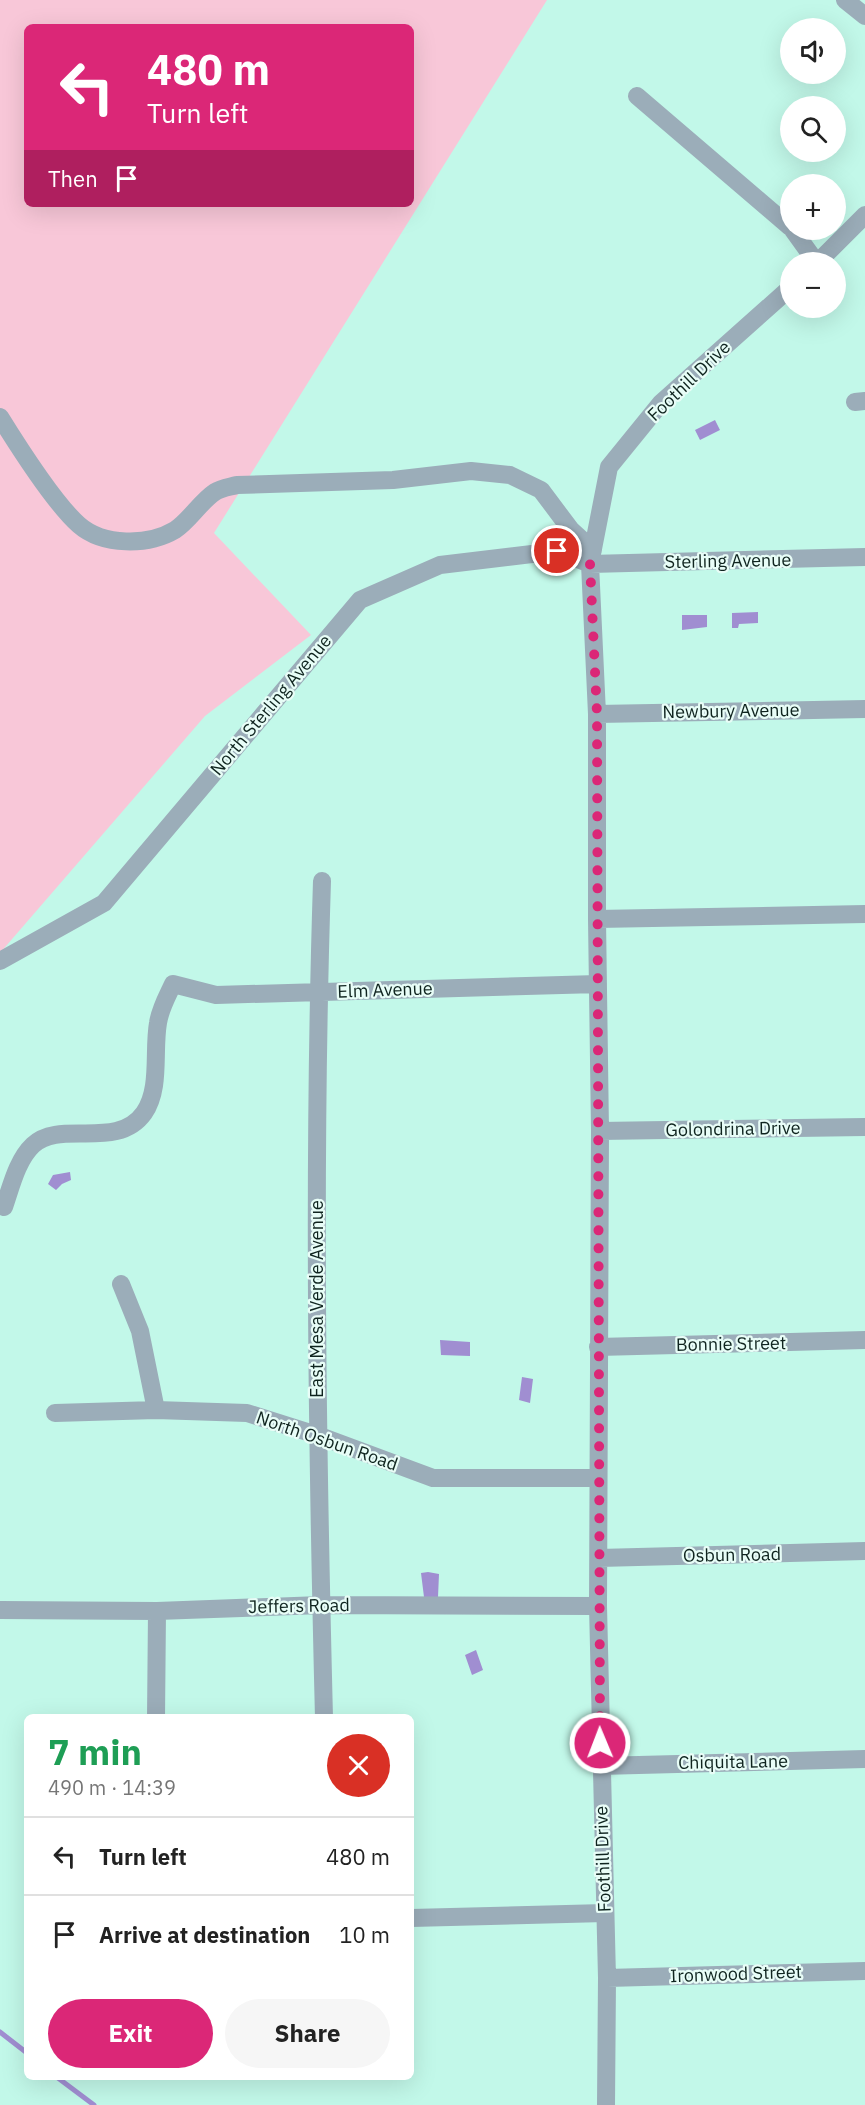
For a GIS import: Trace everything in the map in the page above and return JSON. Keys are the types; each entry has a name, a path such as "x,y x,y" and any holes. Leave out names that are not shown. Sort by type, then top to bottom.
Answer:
{"street":[{"path":"845,0 865,16"},
{"path":"637,96 780,218"},
{"path":"827,252 865,215"},
{"name":"Foothill Drive","path":"606,2105 607,1978 600,1766 598,1606 600,1131 597,714 592,557 609,467 661,403 780,297"},
{"path":"0,417 54,495 78,525 105,539 146,540 167,533 176,529 216,491 237,485 393,480 471,471 510,475 541,490 592,557"},
{"name":"North Sterling Avenue","path":"0,961 104,903 360,600 440,565 557,551 592,557"},
{"name":"Sterling Avenue","path":"592,557 865,557"},
{"name":"Newbury Avenue","path":"597,714 865,709"},
{"name":"East Mesa Verde Avenue","path":"322,881 318,992 317,1435 324,1714"},
{"path":"597,919 865,915"},
{"name":"Elm Avenue","path":"4,1208 22,1159 33,1144 51,1134 100,1135 129,1126 144,1113 154,1084 158,1023 173,984 216,995 598,984"},
{"name":"Golondrina Drive","path":"600,1131 865,1127"},
{"path":"120,1284 140,1331 156,1410"},
{"name":"Bonnie Street","path":"598,1347 865,1340"},
{"name":"North Osbun Road","path":"55,1413 156,1410 247,1413 317,1435 433,1478 598,1478"},
{"name":"Osbun Road","path":"599,1558 865,1551"},
{"name":"Jeffers Road","path":"0,1610 157,1611 321,1605 598,1606"},
{"path":"156,1714 157,1611"},
{"name":"Chiquita Lane","path":"600,1766 865,1759"},
{"path":"414,1918 605,1913"},
{"name":"Ironwood Street","path":"607,1978 865,1971"}],"shaded area":[{"path":"0,0 547,0 214,533 311,635 205,716 0,953"},
{"path":"715,420 720,430 700,440 695,430"},
{"path":"758,612 758,623 739,624 738,628 732,628 732,613"},
{"path":"682,615 707,615 707,627 682,630"},
{"path":"70,1172 71,1180 56,1190 48,1184 53,1175"},
{"path":"440,1340 470,1342 470,1356 441,1355"},
{"path":"522,1377 533,1379 530,1403 519,1400"},
{"path":"421,1573 439,1574 438,1597 424,1597"},
{"path":"476,1650 483,1670 472,1675 465,1655"}],"waterway":[{"path":"0,2032 24,2051"},
{"path":"61,2080 94,2105"}],"route":[{"path":"557,551 590,564 597,714 600,1743"}]}
